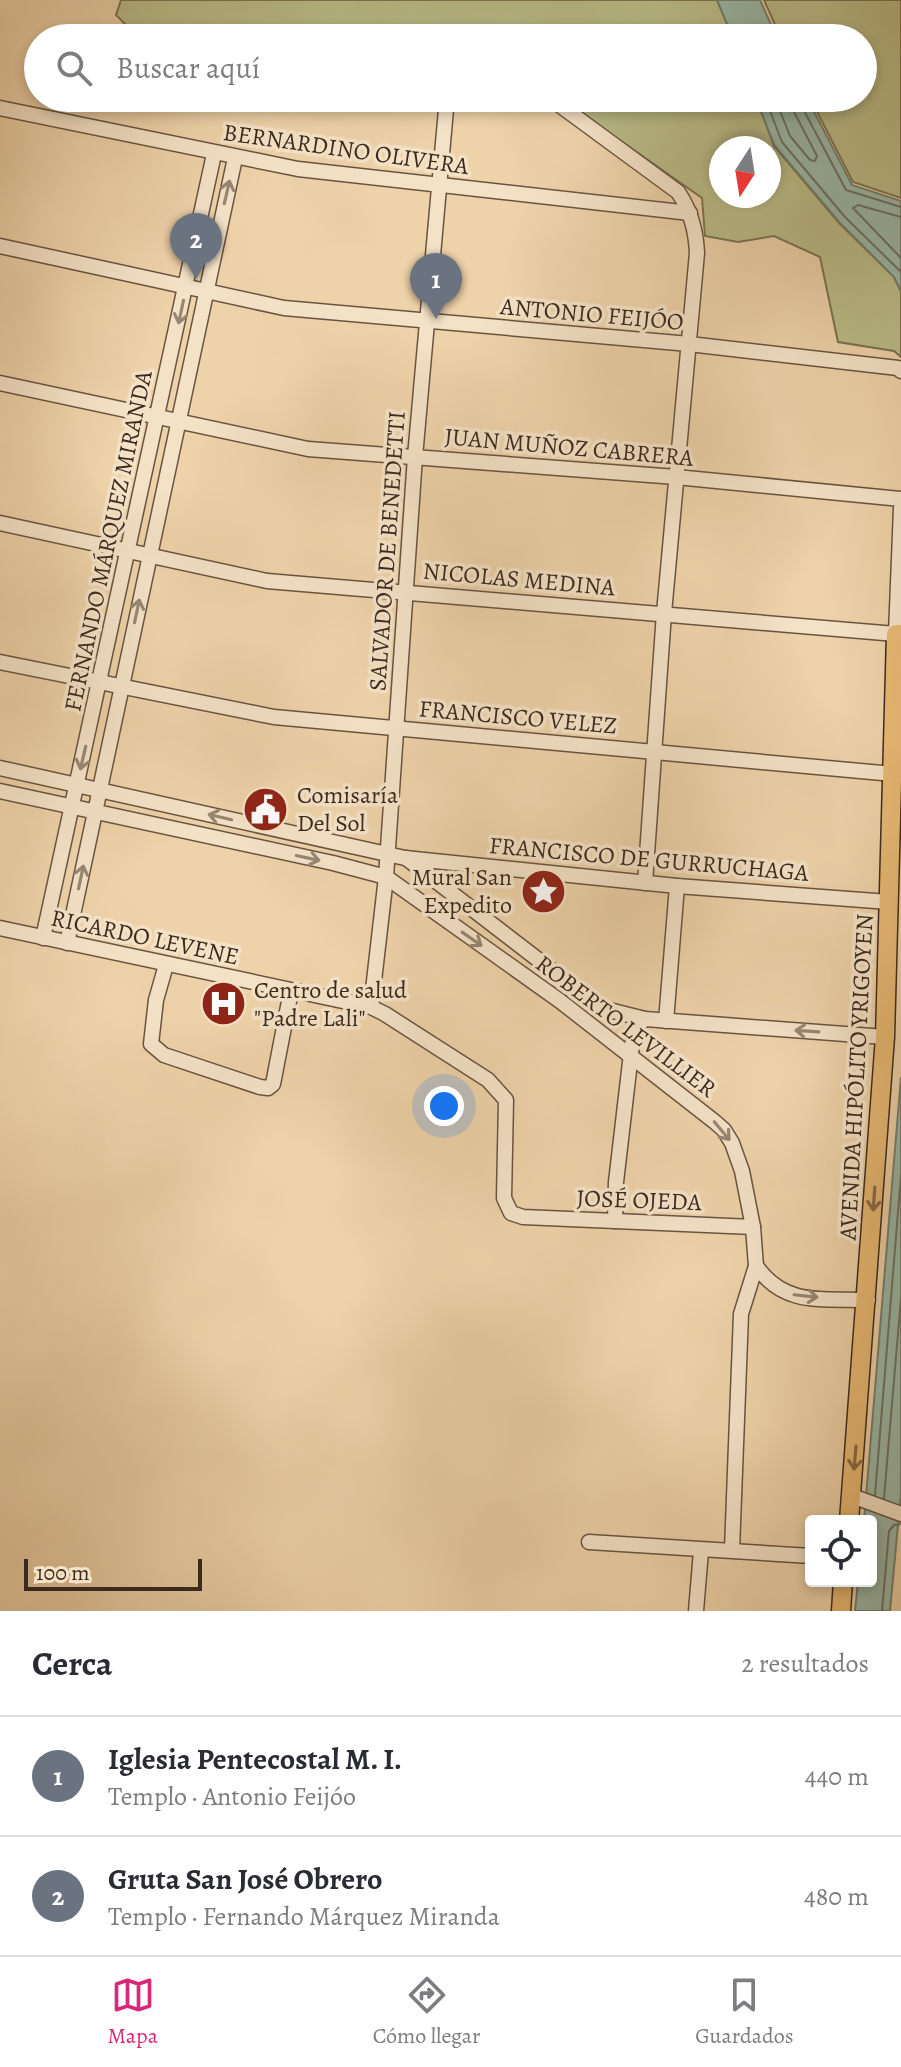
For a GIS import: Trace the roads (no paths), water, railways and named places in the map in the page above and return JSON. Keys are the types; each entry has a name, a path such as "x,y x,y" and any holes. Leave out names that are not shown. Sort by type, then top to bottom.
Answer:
{"main road":[{"name":"AVENIDA HIPÓLITO YRIGOYEN","path":"851,1515 858,1498 885,1037 898,634"},
{"path":"841,1611 843,1587"}],"street":[{"name":"BERNARDINO OLIVERA","path":"0,108 298,169 690,213"},
{"name":"SALVADOR DE BENEDETTI","path":"371,1007 386,877 415,457 446,112"},
{"path":"569,112 678,192 690,213 697,253 664,613 645,883"},
{"name":"FERNANDO MÁRQUEZ MIRANDA","path":"43,938 214,154"},
{"name":"FERNANDO MÁRQUEZ MIRANDA","path":"67,943 235,158"},
{"name":"ANTONIO FEIJÓO","path":"0,246 284,308 689,344 900,370"},
{"name":"JUAN MUÑOZ CABRERA","path":"0,383 288,446 676,477 901,499"},
{"path":"898,634 901,508"},
{"name":"NICOLAS MEDINA","path":"0,523 267,581 898,634"},
{"name":"FRANCISCO VELEZ","path":"0,662 247,713 893,774"},
{"path":"0,768 405,858"},
{"path":"0,791 386,877"},
{"name":"FRANCISCO DE GURRUCHAGA","path":"405,858 677,886 889,902"},
{"name":"ROBERTO LEVILLIER","path":"405,858 601,1008 645,1019"},
{"name":"ROBERTO LEVILLIER","path":"386,877 560,1001 724,1130 742,1171 753,1227 756,1266"},
{"path":"666,1021 677,886"},
{"name":"RICARDO LEVENE","path":"0,928 371,1007 497,1088 506,1100 504,1198 511,1213 523,1217"},
{"path":"166,965 156,1000 151,1044 164,1055 260,1087 268,1088 273,1084 291,991"},
{"path":"615,1221 616,1182 631,1057 638,1025 645,1019 885,1037"},
{"name":"JOSÉ OJEDA","path":"523,1217 753,1227"},
{"path":"756,1266 767,1281 787,1294 868,1300"},
{"path":"732,1550 741,1314 756,1266"},
{"path":"858,1498 901,1514"},
{"path":"589,1542 805,1556"},
{"path":"696,1611 701,1551"}],"water":[{"path":"717,0 760,0 771,24 727,24"},
{"path":"761,112 814,112 852,185 901,201 901,291 894,277 840,223 781,153 781,136 771,136"},
{"path":"901,1077 901,1492 890,1611 855,1611 857,1587 877,1587 877,1515 864,1515"}],"place":[{"name":"Gruta San José Obrero","path":"196,279"},
{"name":"Iglesia Pentecostal M. I.","path":"436,319"},
{"name":"Comisaría Del Sol","path":"266,809"},
{"name":"Mural San Expedito","path":"543,891"},
{"name":"Centro de salud \"Padre Lali\"","path":"223,1004"}]}
